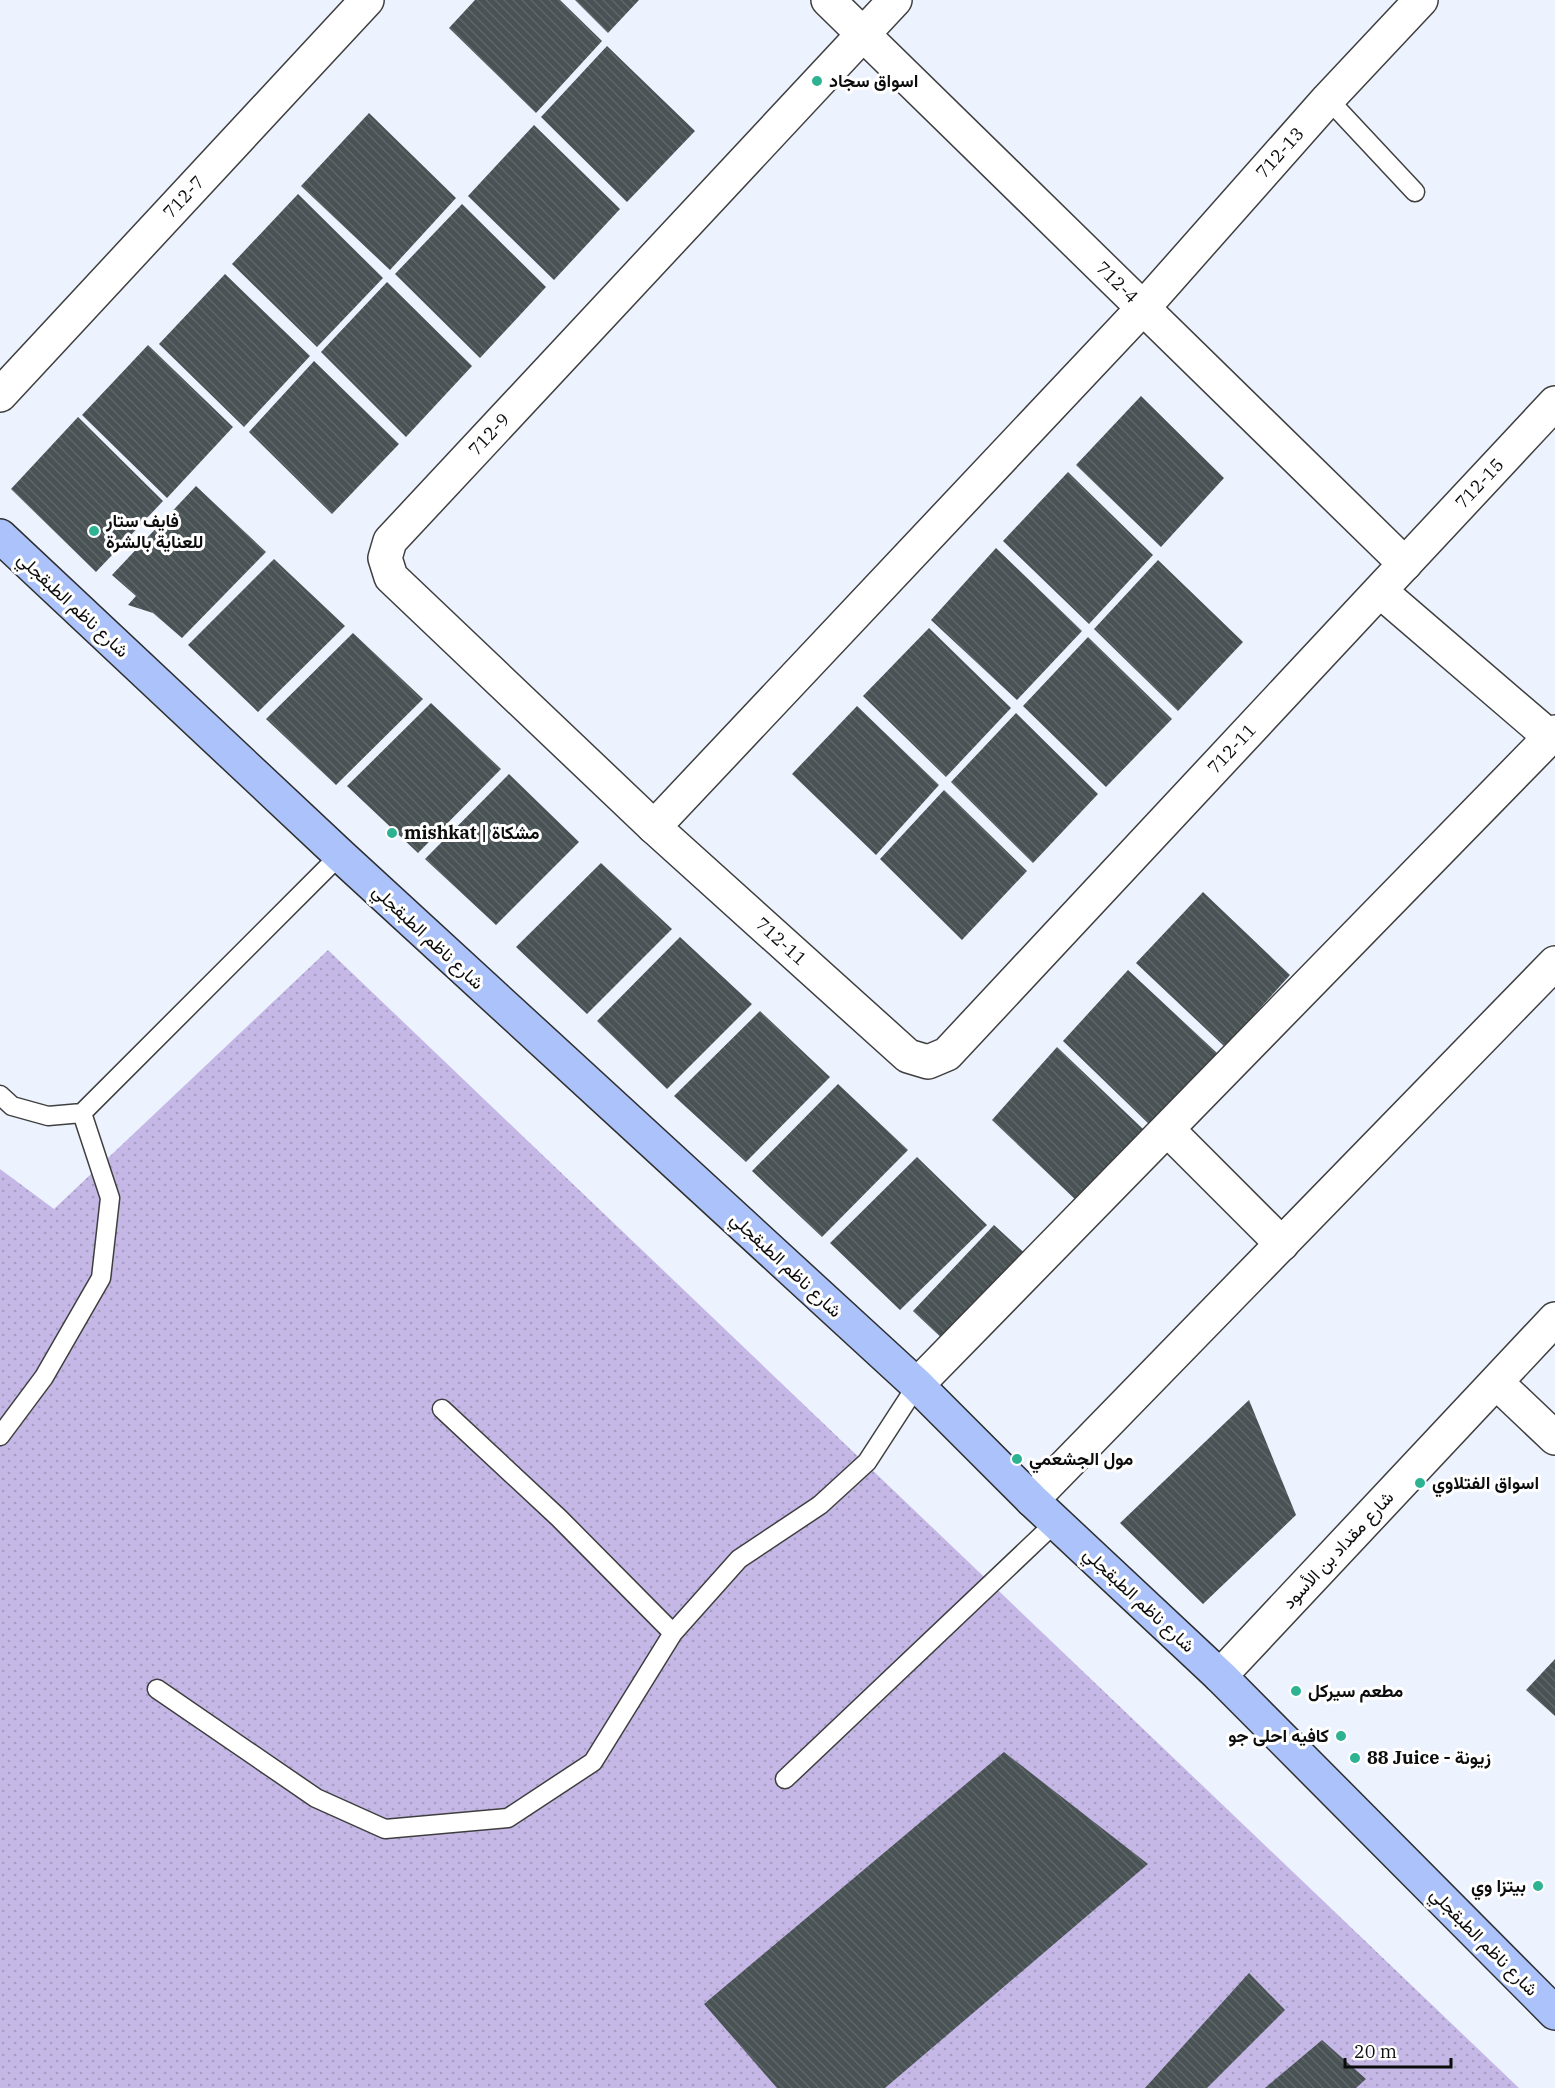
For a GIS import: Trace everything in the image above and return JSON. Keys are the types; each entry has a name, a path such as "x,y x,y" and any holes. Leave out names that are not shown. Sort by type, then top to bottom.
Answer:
{"main road":[{"name":"شارع ناظم الطبقجلي","path":"0,536 340,855 917,1385 1044,1511 1220,1676 1555,2013"}],"street":[{"name":"712-7","path":"0,395 367,0"},
{"name":"712-4","path":"828,0 1405,564"},
{"path":"863,34 895,0"},
{"name":"712-13","path":"1143,308 1328,99 1421,0"},
{"name":"712-9","path":"654,827 391,577 385,558 390,541 863,34"},
{"path":"654,827 1143,308"},
{"name":"712-15","path":"1405,564 1555,404"},
{"name":"712-11","path":"654,827 908,1056 928,1062 947,1054 1405,564"},
{"path":"917,1385 1552,735 1380,591"},
{"path":"1044,1511 1282,1244 1555,963"},
{"path":"1168,1130 1282,1244"},
{"name":"شارع مقداد بن الأسود","path":"1220,1676 1555,1319"},
{"path":"1497,1383 1555,1438"}],"lane":[{"path":"1328,99 1415,192"},
{"path":"0,1095 12,1106 48,1116 82,1113 340,855"},
{"path":"0,1436 44,1377 101,1278 110,1198 82,1113"},
{"path":"157,1689 316,1797 385,1829 508,1818 593,1762 673,1633 739,1559 820,1505 867,1462 917,1385"},
{"path":"442,1409 559,1518 673,1633"},
{"path":"785,1779 1044,1511"}],"shaded area":[{"path":"328,950 1519,2088 0,2088 0,1169 54,1209"}],"building":[{"path":"475,0 560,0 602,41 536,113 449,28"},
{"path":"575,0 639,0 608,33"},
{"path":"607,46 695,131 627,202 541,117"},
{"path":"369,113 456,198 390,270 301,186"},
{"path":"534,125 620,209 554,280 468,196"},
{"path":"298,194 383,278 317,347 232,264"},
{"path":"462,204 546,287 480,358 395,274"},
{"path":"225,274 310,356 244,427 159,344"},
{"path":"387,282 472,366 406,437 321,352"},
{"path":"148,345 233,427 167,498 82,415"},
{"path":"314,361 399,444 332,514 249,432"},
{"path":"1141,396 1224,478 1161,547 1076,465"},
{"path":"78,417 163,501 96,572 11,489"},
{"path":"1068,472 1153,555 1089,624 1003,541"},
{"path":"196,486 266,552 182,638 153,613 128,605 136,596 112,575"},
{"path":"996,548 1082,631 1017,700 931,620"},
{"path":"274,559 345,626 258,712 188,645"},
{"path":"1158,560 1243,642 1178,711 1094,629"},
{"path":"929,628 1011,708 946,777 863,696"},
{"path":"353,633 423,699 336,785 266,719"},
{"path":"1088,637 1172,719 1106,787 1023,706"},
{"path":"431,703 501,769 418,853 347,786"},
{"path":"857,706 939,785 876,855 792,774"},
{"path":"1016,713 1098,794 1033,863 951,782"},
{"path":"509,774 579,842 496,925 425,859"},
{"path":"944,790 1027,871 962,940 880,859"},
{"path":"601,863 672,929 587,1014 516,947"},
{"path":"1203,892 1290,975 1225,1047 1136,963"},
{"path":"680,937 752,1004 667,1089 597,1021"},
{"path":"1128,970 1217,1053 1151,1126 1063,1041"},
{"path":"760,1011 830,1077 746,1162 674,1096"},
{"path":"1057,1047 1143,1129 1078,1202 992,1120"},
{"path":"838,1084 908,1150 822,1237 752,1171"},
{"path":"917,1157 987,1225 900,1310 830,1243"},
{"path":"994,1225 1030,1258 948,1344 913,1311"},
{"path":"1249,1400 1296,1515 1203,1604 1120,1523"},
{"path":"1555,1659 1555,1716 1526,1690"},
{"path":"1004,1752 1148,1864 885,2088 777,2088 704,2004"},
{"path":"1249,1973 1285,2010 1207,2088 1145,2088"},
{"path":"1322,2040 1366,2079 1356,2088 1265,2088"}],"place":[{"name":"اسواق سجاد","path":"817,81"},
{"name":"فايف ستار للعناية بالشرة","path":"94,531"},
{"name":"mishkat | مشكاة","path":"392,833"},
{"name":"مول الجشعمي","path":"1017,1459"},
{"name":"اسواق الفتلاوي","path":"1420,1483"},
{"name":"مطعم سيركل","path":"1296,1691"},
{"name":"كافيه احلى جو","path":"1341,1736"},
{"name":"88 Juice - زيونة","path":"1355,1758"},
{"name":"بيتزا وي","path":"1538,1886"}]}
